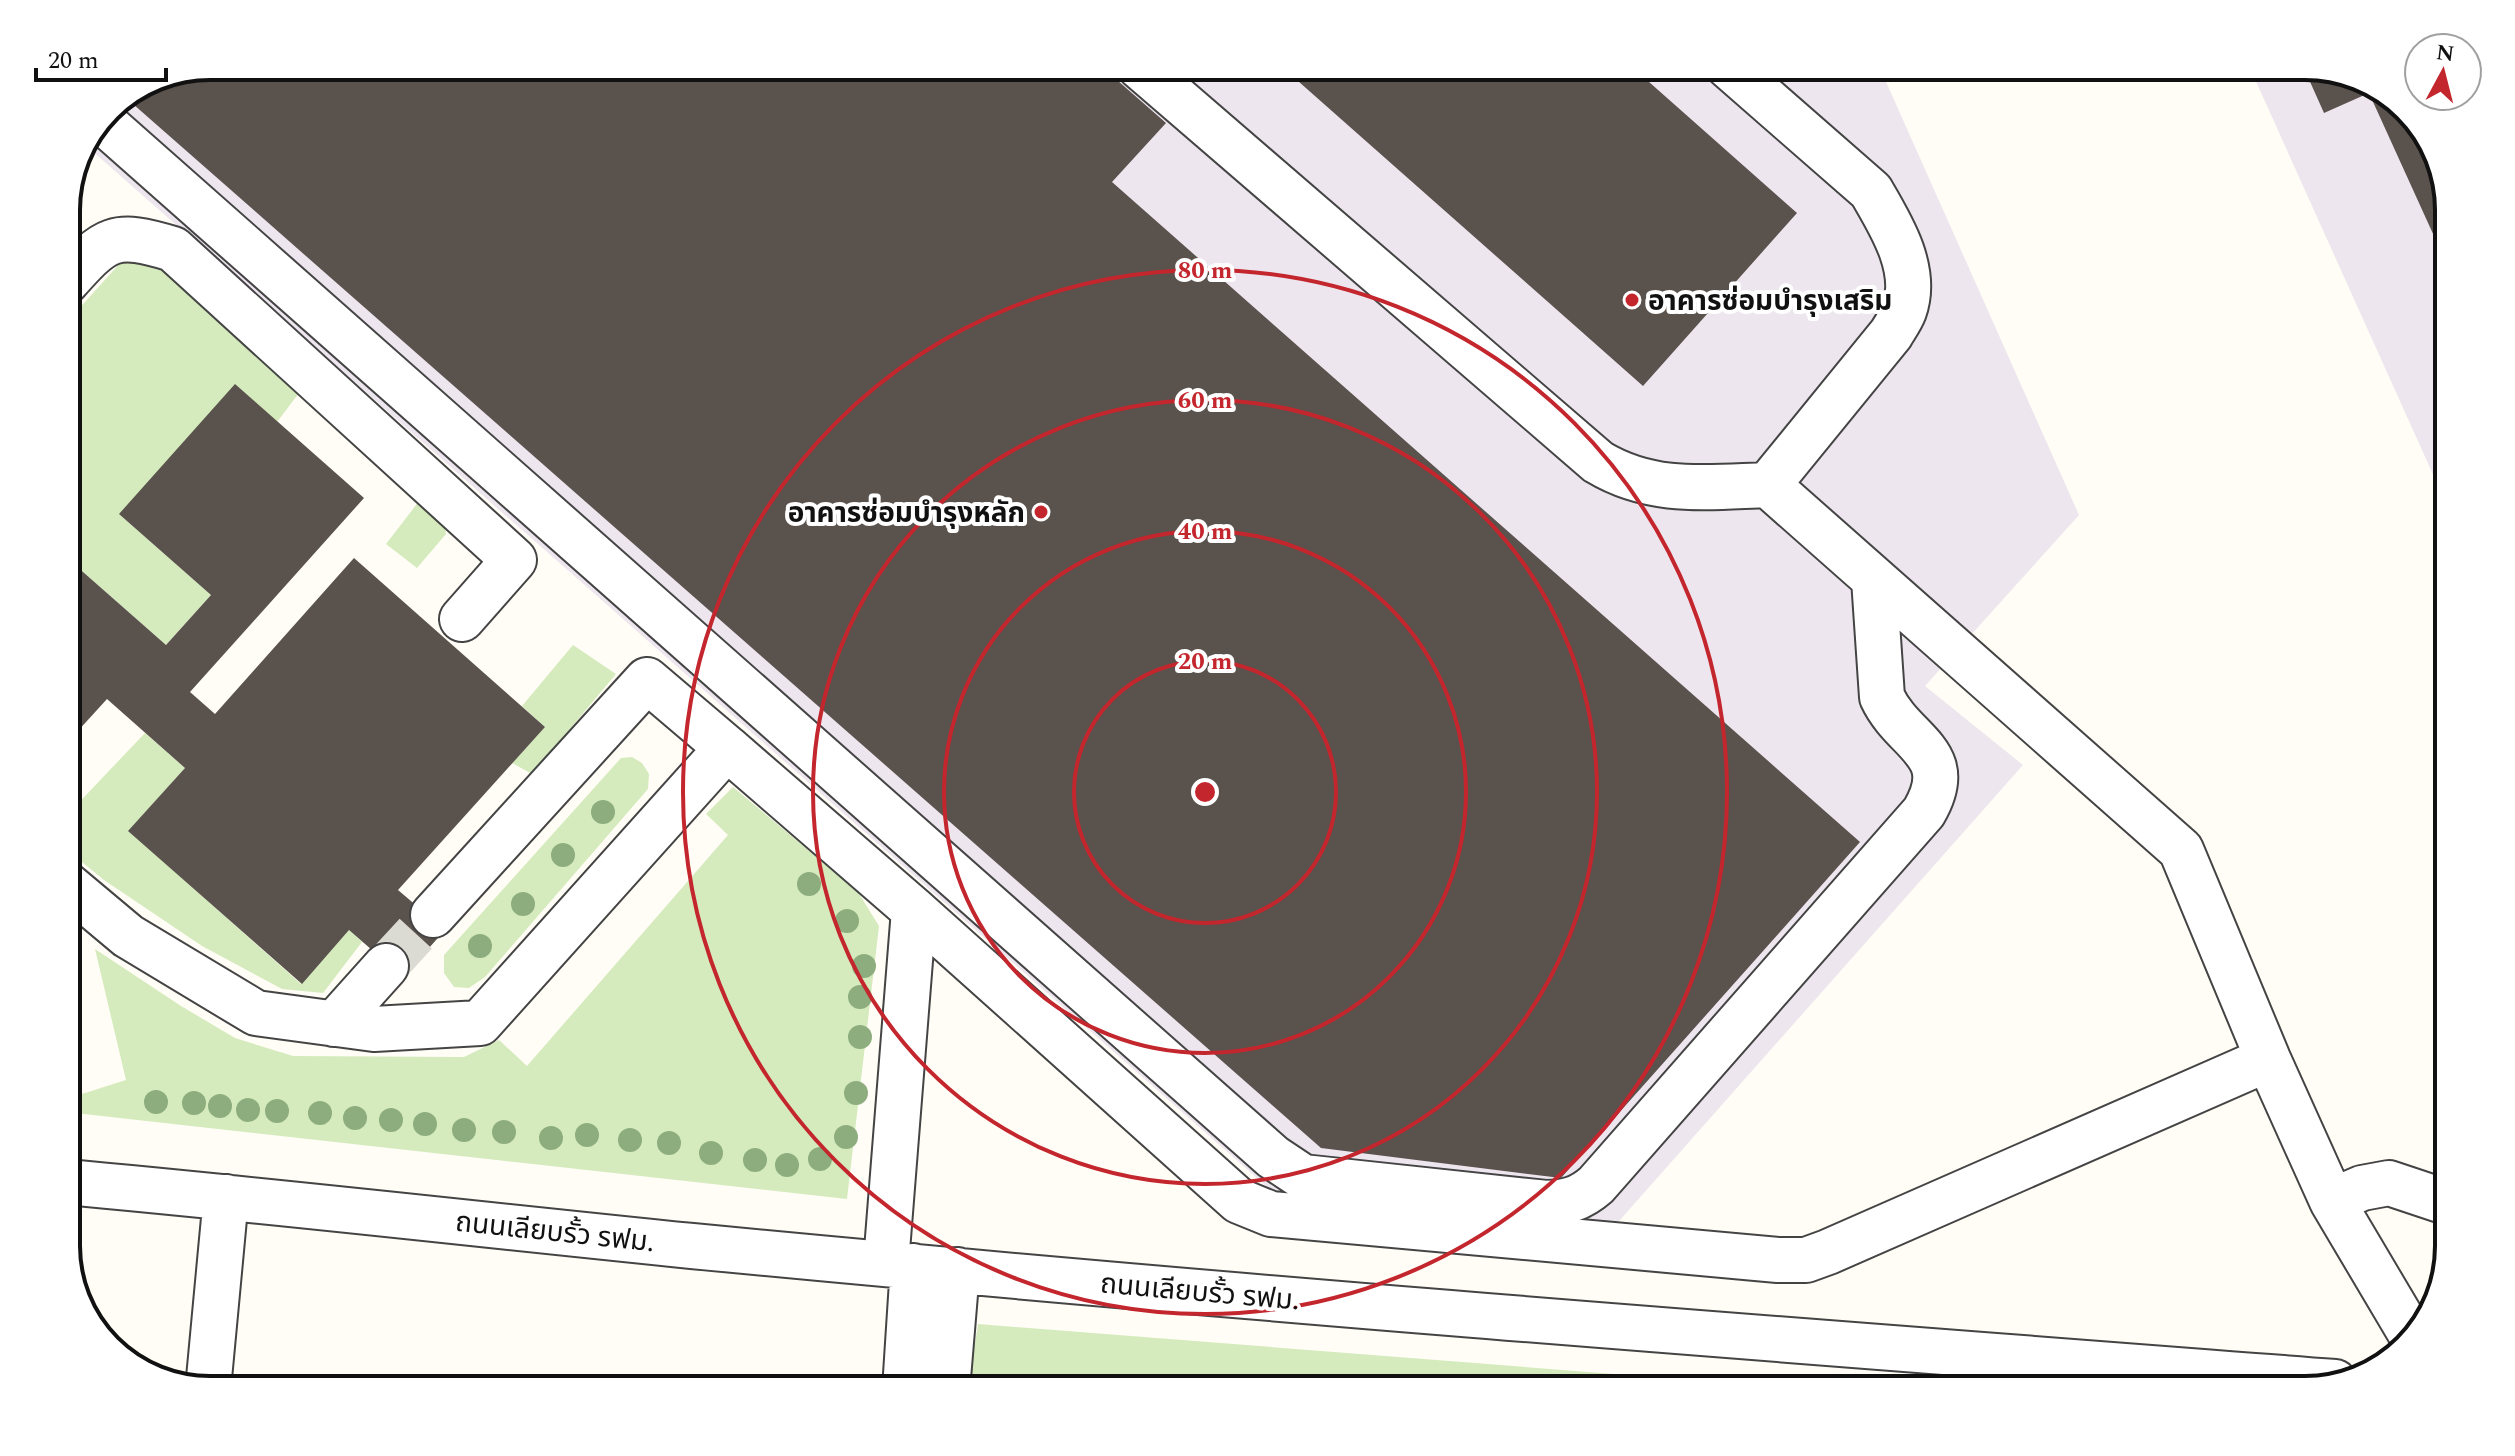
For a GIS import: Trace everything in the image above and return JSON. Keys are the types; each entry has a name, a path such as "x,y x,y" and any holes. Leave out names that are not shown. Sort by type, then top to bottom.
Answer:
{"street":[{"path":"1155,80 1598,462 1616,473 1666,487 1768,485 2181,850 2268,1059 2332,1201 2407,1327"},
{"path":"1744,80 1871,191 1887,217 1898,244 1908,282 1904,310 1891,334 1768,485"},
{"path":"110,128 1273,1157 1303,1177 1547,1203 1567,1202 1584,1196 1596,1185 1914,824 1932,799 1936,768 1930,754 1889,712 1882,697 1874,579"},
{"path":"80,266 90,255 115,239 145,241 173,249 514,560 462,619"},
{"path":"433,915 647,680 914,910 1239,1201 1271,1214 1806,1260 2268,1059"},
{"path":"80,896 128,936 256,1013 374,1029 480,1023 727,748"},
{"path":"904,1376 899,1264 914,910"},
{"path":"334,1024 386,966"},
{"name":"ถนนเลียบรั้ว รฟม.","path":"80,1183 957,1270 1515,1318 2257,1376"},
{"path":"2332,1201 2362,1188 2389,1183 2435,1198"},
{"path":"209,1376 226,1197"},
{"path":"948,1376 957,1270"},
{"path":"2113,1365 2145,1376"}],"shaded area":[{"name":"อาคารซ่อมบำรุงหลัก","path":"210,80 1885,80 2079,515 1925,686 2023,765 1612,1229 1275,1194 94,153 118,118 160,90 184,82"},
{"path":"2255,80 2322,81 2339,84 2370,97 2399,120 2427,166 2435,201 2435,479"}],"green space":[{"path":"122,261 155,263 299,393 277,422 119,514 211,595 166,645 80,569 80,308"},
{"path":"423,496 443,518 446,534 417,568 386,544"},
{"path":"573,645 616,674 532,774 512,763 545,727 522,706"},
{"path":"145,733 185,768 129,831 301,984 349,930 362,942 323,993 282,989 202,946 80,860 80,801"},
{"path":"632,757 642,763 649,774 648,789 485,977 469,988 454,987 444,973 444,955 621,758"},
{"path":"733,787 858,892 879,926 847,1199 80,1114 80,1095 126,1080 95,949 235,1038 293,1056 464,1057 499,1040 527,1066 728,835 706,814"},
{"path":"978,1324 1640,1376 970,1376"}],"building":[{"name":"อาคารซ่อมบำรุงหลัก","path":"210,80 1117,80 1166,123 1112,182 1860,842 1561,1178 1321,1148 134,105 160,90 184,82"},
{"name":"อาคารซ่อมบำรุงเสริม","path":"1297,80 1647,80 1797,213 1643,386"},
{"path":"2309,80 2339,84 2365,95 2324,113"},
{"path":"2371,98 2397,118 2418,145 2431,176 2435,238"},
{"path":"235,384 364,498 190,692 215,714 354,558 545,727 398,890 445,930 403,977 349,930 302,984 128,831 185,768 107,699 80,729 80,569 166,645 211,595 119,514"}],"tunnel":[{"path":"386,966 433,915"}],"place":[{"name":"อาคารซ่อมบำรุงเสริม","path":"1632,300"},
{"name":"อาคารซ่อมบำรุงหลัก","path":"1041,512"}]}
